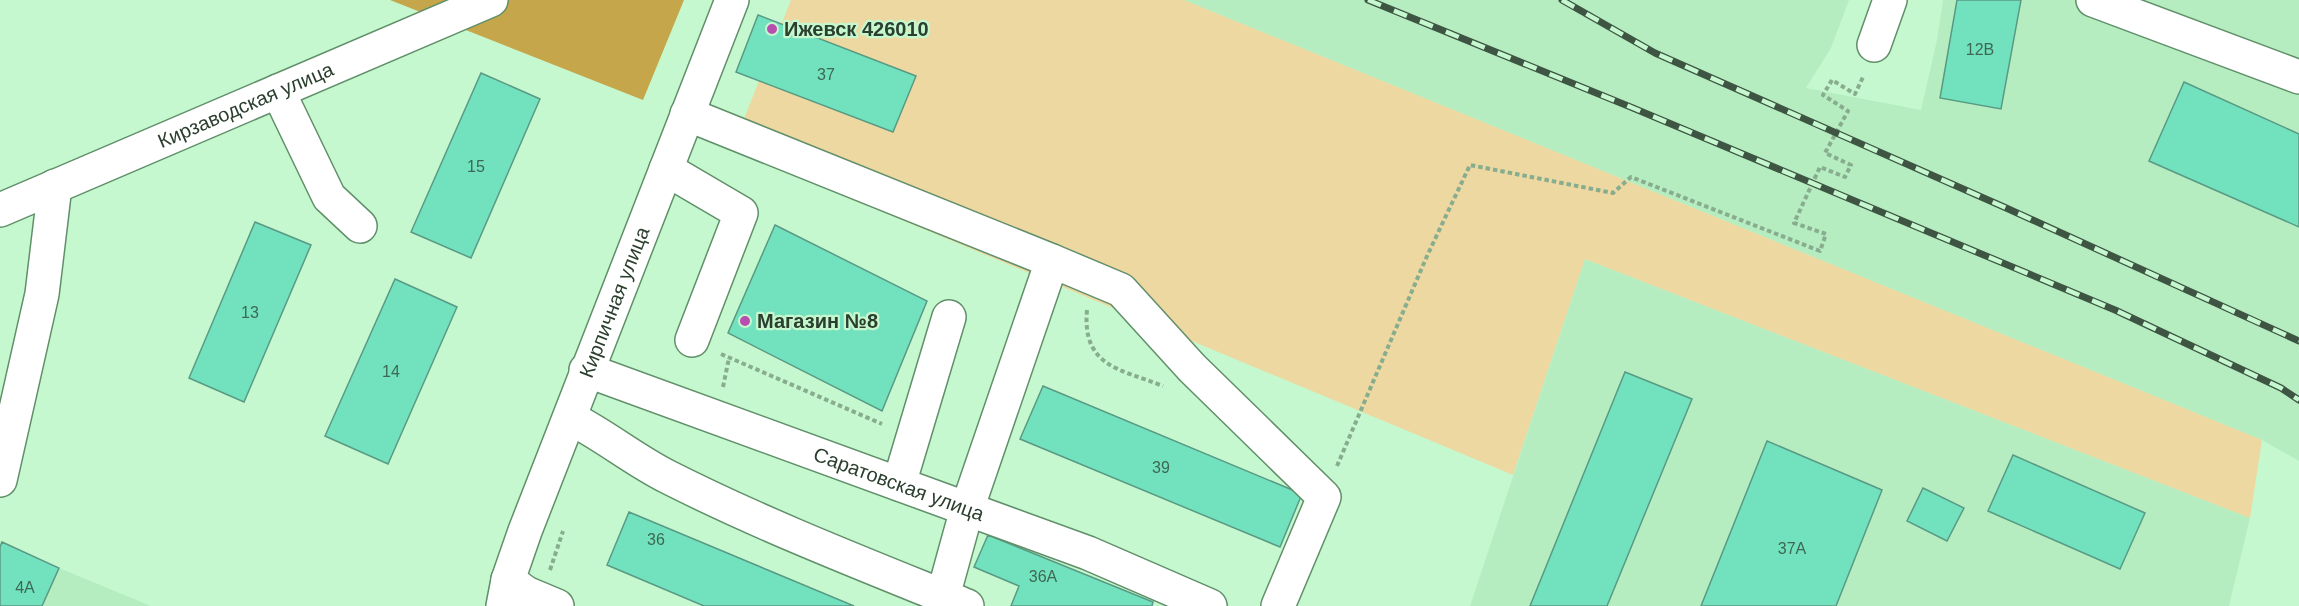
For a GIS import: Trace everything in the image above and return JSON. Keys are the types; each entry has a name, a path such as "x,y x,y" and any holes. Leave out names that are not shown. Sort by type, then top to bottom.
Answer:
{"street":[{"name":"Кирзаводская улица","path":"0,210 491,0"},
{"name":"Кирпичная улица","path":"505,593 525,531 570,418 586,370 732,0"},
{"path":"1871,57 1890,0"},
{"path":"2093,0 2299,77"},
{"path":"278,91 329,197 360,226"},
{"path":"687,114 1121,290 1192,368 1324,497 1278,606"},
{"path":"666,169 741,213 692,340"},
{"path":"0,480 42,294 56,186"},
{"path":"570,418 667,476 812,543 955,601 967,509 1052,261"},
{"path":"899,484 949,317"},
{"name":"Саратовская улица","path":"586,370 1088,554 1210,606"},
{"path":"505,593 526,593 557,606"}],"path":[{"path":"1324,497 1427,256 1470,165 1613,193 1631,177 1820,250 1826,234 1794,223 1820,167 1845,177 1851,165 1825,153 1848,111 1823,95 1832,80 1855,94 1871,57"},
{"path":"692,340 913,438"}],"shaded area":[{"path":"390,0 684,0 643,100"},
{"path":"791,0 1184,0 2262,440 2250,518 1585,259 1513,475 732,149"},
{"path":"1184,0 1849,0 1831,48 1806,88 1921,110 1937,40 1943,0 2299,0 2299,461 2262,440"},
{"path":"1585,259 2250,518 2229,606 1470,606"},
{"path":"0,541 59,568 151,606 0,606"}],"building":[{"path":"1957,0 2021,0 2001,109 1940,98"},
{"path":"758,15 916,76 893,132 736,72"},
{"path":"481,73 540,99 471,258 411,232"},
{"path":"2184,82 2299,134 2299,227 2149,161"},
{"path":"255,222 311,245 244,402 189,378"},
{"path":"775,225 927,301 882,411 728,333"},
{"path":"395,279 457,307 388,464 325,436"},
{"path":"1625,372 1692,399 1607,606 1530,606"},
{"path":"1043,386 1302,494 1280,547 1020,439"},
{"path":"1767,441 1882,490 1836,606 1701,606"},
{"path":"2013,455 2145,513 2120,569 1988,511"},
{"path":"1923,488 1964,508 1947,541 1907,521"},
{"path":"629,512 854,606 704,606 607,565"},
{"path":"988,535 1153,602 1152,606 1011,606 1019,586 974,567"},
{"path":"2,542 59,568 42,606 0,606 0,547"}],"railway":[{"path":"1368,0 1633,108 2115,310 2281,388 2299,400"},
{"path":"1562,0 1655,53 2004,207 2299,341"}],"place":[{"name":"Ижевск 426010","path":"772,29"},
{"name":"Магазин №8","path":"745,321"}]}
